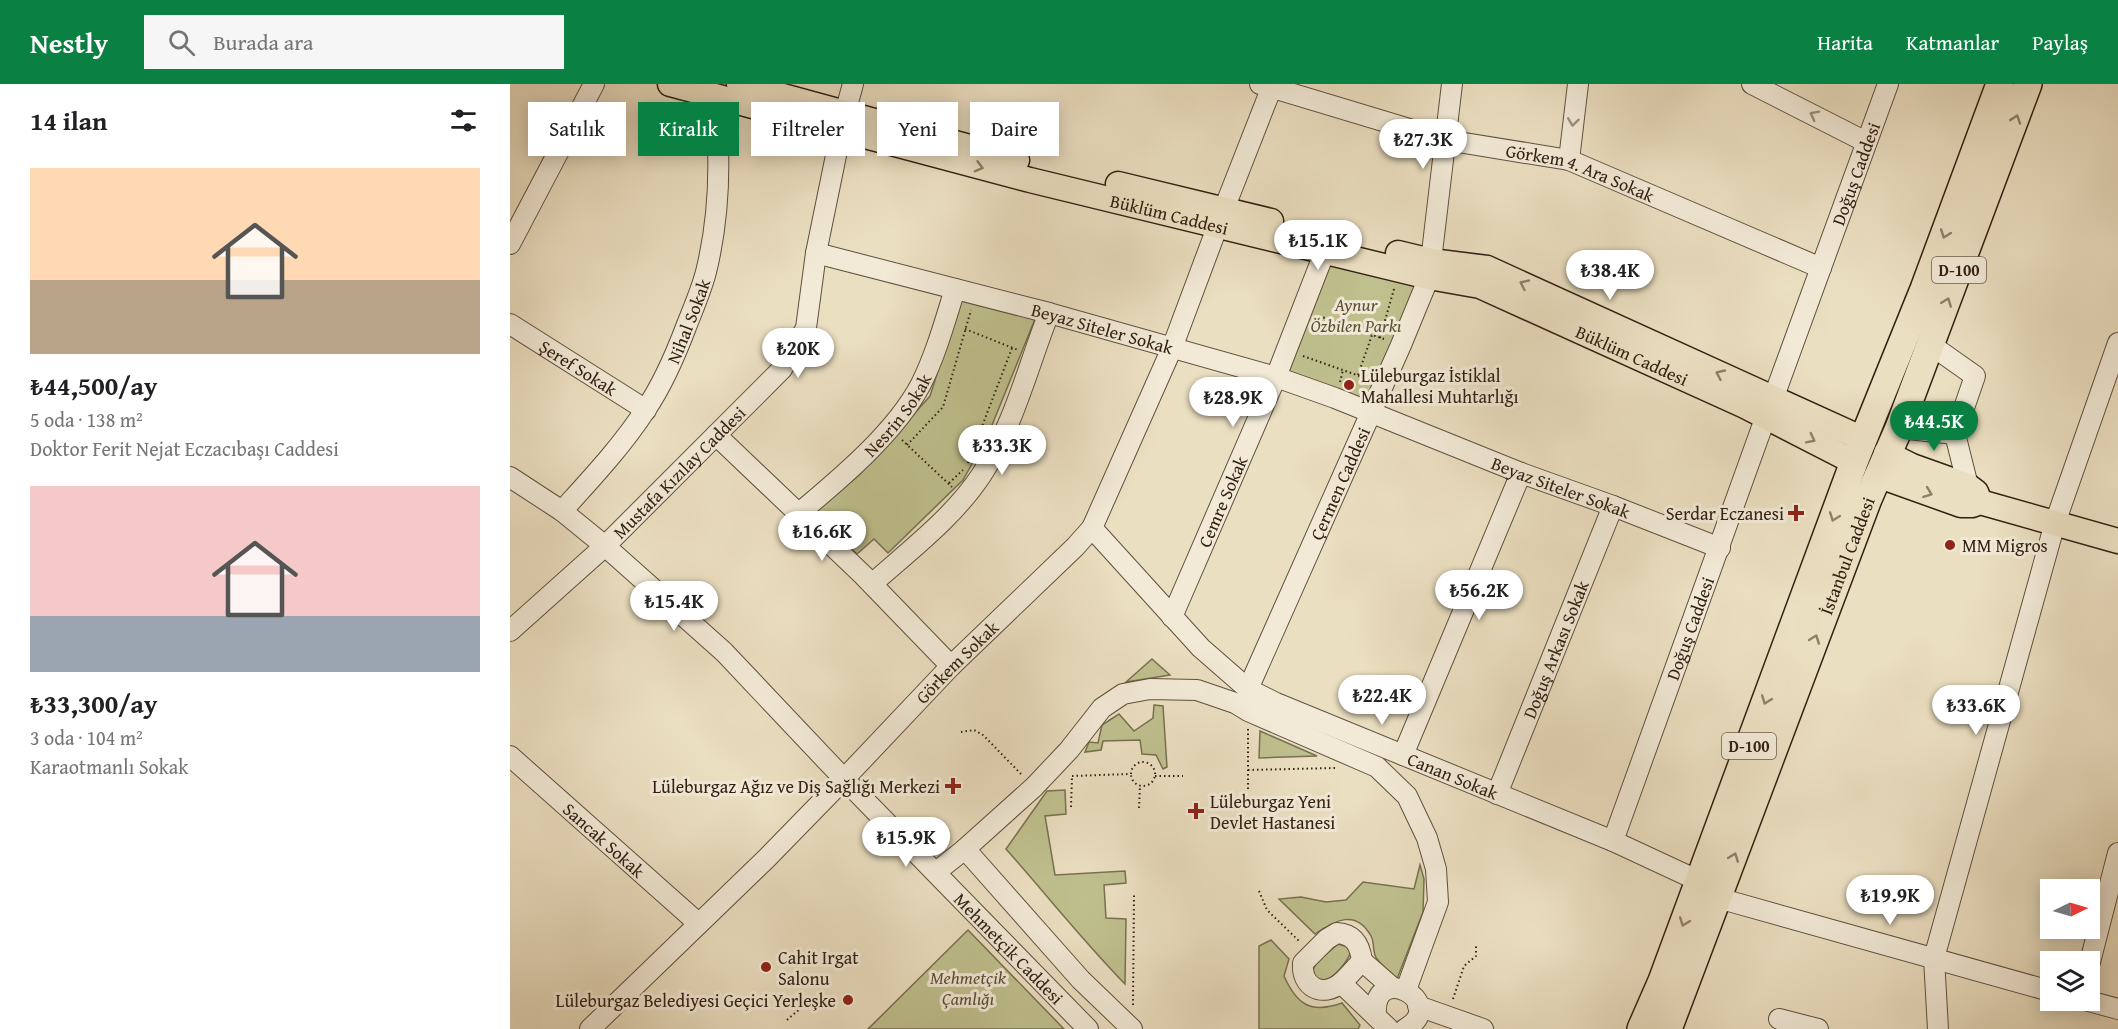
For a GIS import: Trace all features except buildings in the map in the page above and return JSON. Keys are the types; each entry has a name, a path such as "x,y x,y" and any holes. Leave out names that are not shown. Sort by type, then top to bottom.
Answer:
{"highway":[{"name":"İstanbul Caddesi","path":"1668,1029 1686,982 1709,889 1870,457 1924,289 2000,84"},
{"name":"İstanbul Caddesi","path":"1870,457 1899,428 2028,84"},
{"name":"İstanbul Caddesi","path":"1641,1029 1662,981 1709,889"}],"main road":[{"name":"Büklüm Caddesi","path":"670,84 751,103"},
{"name":"Büklüm Caddesi","path":"739,84 788,102"},
{"name":"Büklüm Caddesi","path":"865,127 1033,164 1221,217 1430,269"},
{"name":"Büklüm Caddesi","path":"1221,217 1325,251 1400,269 1487,268 1870,457 1912,466 1974,494 2055,523 2118,541"}],"street":[{"path":"510,244 594,84"},
{"name":"Mustafa Kızılay Caddesi","path":"848,102 853,84"},
{"name":"Çermen Caddesi","path":"1248,689 1401,345 1430,269 1452,84"},
{"path":"1569,160 1578,84"},
{"path":"1752,84 1866,142"},
{"name":"Doğuş Caddesi","path":"1613,841 1888,84"},
{"name":"Görkem 4. Ara Sokak","path":"1268,85 1446,140 1569,160 1821,268"},
{"name":"Görkem Sokak","path":"590,1029 766,859 951,666 1076,547 1092,528 1172,348 1268,85"},
{"name":"Nihal Sokak","path":"562,511 597,473 646,410 672,364 706,272 714,226 718,167 714,95"},
{"name":"Mustafa Kızılay Caddesi","path":"510,631 605,546 782,369 806,328 816,253 836,156"},
{"name":"Cemre Sokak","path":"1172,617 1276,377 1325,251"},
{"name":"Beyaz Siteler Sokak","path":"816,253 1049,313 1276,377 1720,548"},
{"name":"Nesrin Sokak","path":"798,513 854,465 907,406 927,371 955,289"},
{"path":"872,584 941,522 964,498 981,474 1009,422 1049,313"},
{"name":"Şeref Sokak","path":"510,324 646,410"},
{"path":"1938,1029 1934,958 2055,523 2118,343"},
{"path":"1931,345 1975,376 1955,434 1974,494"},
{"path":"1899,428 1955,434"},
{"path":"716,435 872,584 951,666"},
{"path":"1403,755 1521,472"},
{"name":"Mehmetçik Caddesi","path":"510,477 562,511 605,546 724,652 844,779 1088,1029"},
{"name":"Doğuş Arkası Sokak","path":"1497,794 1613,506"},
{"name":"Canan Sokak","path":"1092,528 1202,648 1248,689 1276,703 1613,841 1709,889 2040,988"},
{"path":"936,872 1034,787 1069,750 1102,708 1124,694 1150,689 1197,690 1235,703 1248,711 1377,767 1407,796 1427,838 1436,869 1438,902 1400,989 1381,995 1377,1001 1383,1025"},
{"name":"Sancak Sokak","path":"510,756 698,923"},
{"path":"965,849 1081,980 1132,1029"},
{"path":"2093,951 2118,853"},
{"path":"1362,961 1341,983 1331,989 1317,990 1307,984 1302,974 1303,963 1327,939 1338,933 1346,934 1355,939 1362,961 1416,1000 1418,1006 1416,1020 1405,1029"},
{"path":"1684,1029 1686,982"},
{"path":"1341,983 1383,1025"},
{"path":"2100,1004 2118,1009"},
{"path":"1418,1006 1484,1029"},
{"path":"1779,1019 1818,1029"}],"path":[{"path":"1380,338 1400,269"},
{"path":"907,445 943,407 975,294"},
{"path":"1302,309 1401,345"},
{"path":"965,329 1033,356"},
{"path":"1358,375 1372,335"},
{"path":"949,483 966,466 1012,348"},
{"path":"1286,351 1384,384"},
{"path":"888,428 964,498"},
{"path":"1248,711 1248,789"},
{"path":"962,732 974,730 983,735 1034,787"},
{"path":"1143,762 1153,768 1155,776 1151,783 1140,786 1133,782 1130,774 1136,764 1143,762"},
{"path":"1248,770 1342,768"},
{"path":"1071,807 1072,776 1130,774"},
{"path":"1155,776 1184,776"},
{"path":"1139,808 1140,786"},
{"path":"1259,891 1267,910 1312,953"},
{"path":"1133,1006 1134,894"},
{"path":"1447,1016 1464,966 1476,956 1476,945"},
{"path":"787,1020 802,1006"}],"green space":[{"name":"Aynur Özbilen Parkı","path":"1330,257 1419,282 1371,392 1363,401 1287,373"},
{"path":"961,298 1035,319 988,435 963,480 888,553 874,539 857,554 812,514 859,475 930,396"},
{"path":"1152,659 1170,675 1126,682"},
{"path":"1154,705 1163,706 1167,767 1163,769 1156,755 1142,754 1140,740 1103,741 1101,750 1085,752 1089,742 1098,743 1102,725 1119,714 1134,731 1153,718"},
{"path":"1260,731 1317,756 1259,758"},
{"path":"1065,790 1066,814 1045,816 1055,875 1125,871 1126,883 1104,885 1106,918 1126,919 1125,984 1006,849 1047,791"},
{"path":"1420,865 1424,879 1423,912 1397,979 1377,959 1371,936 1359,922 1338,921 1315,934 1279,899 1301,897 1326,902 1346,900 1363,882 1414,889"},
{"name":"Mehmetçik Çamlığı","path":"968,930 1064,1029 868,1029"},
{"path":"1271,940 1289,959 1284,976 1294,994 1313,1007 1322,1008 1342,1003 1360,1025 1358,1029 1259,1029 1259,946"},
{"path":"1338,944 1348,947 1351,951 1347,959 1329,979 1316,979 1313,970 1317,962"}],"place":[{"name":"Lüleburgaz İstiklal Mahallesi Muhtarlığı","path":"1349,385"},
{"name":"Serdar Eczanesi","path":"1796,513"},
{"name":"MM Migros","path":"1950,545"},
{"name":"Lüleburgaz Ağız ve Diş Sağlığı Merkezi","path":"953,786"},
{"name":"Lüleburgaz Yeni Devlet Hastanesi","path":"1196,811"},
{"name":"Cahit Irgat Salonu","path":"766,967"},
{"name":"Lüleburgaz Belediyesi Geçici Yerleşke","path":"848,1000"}]}
